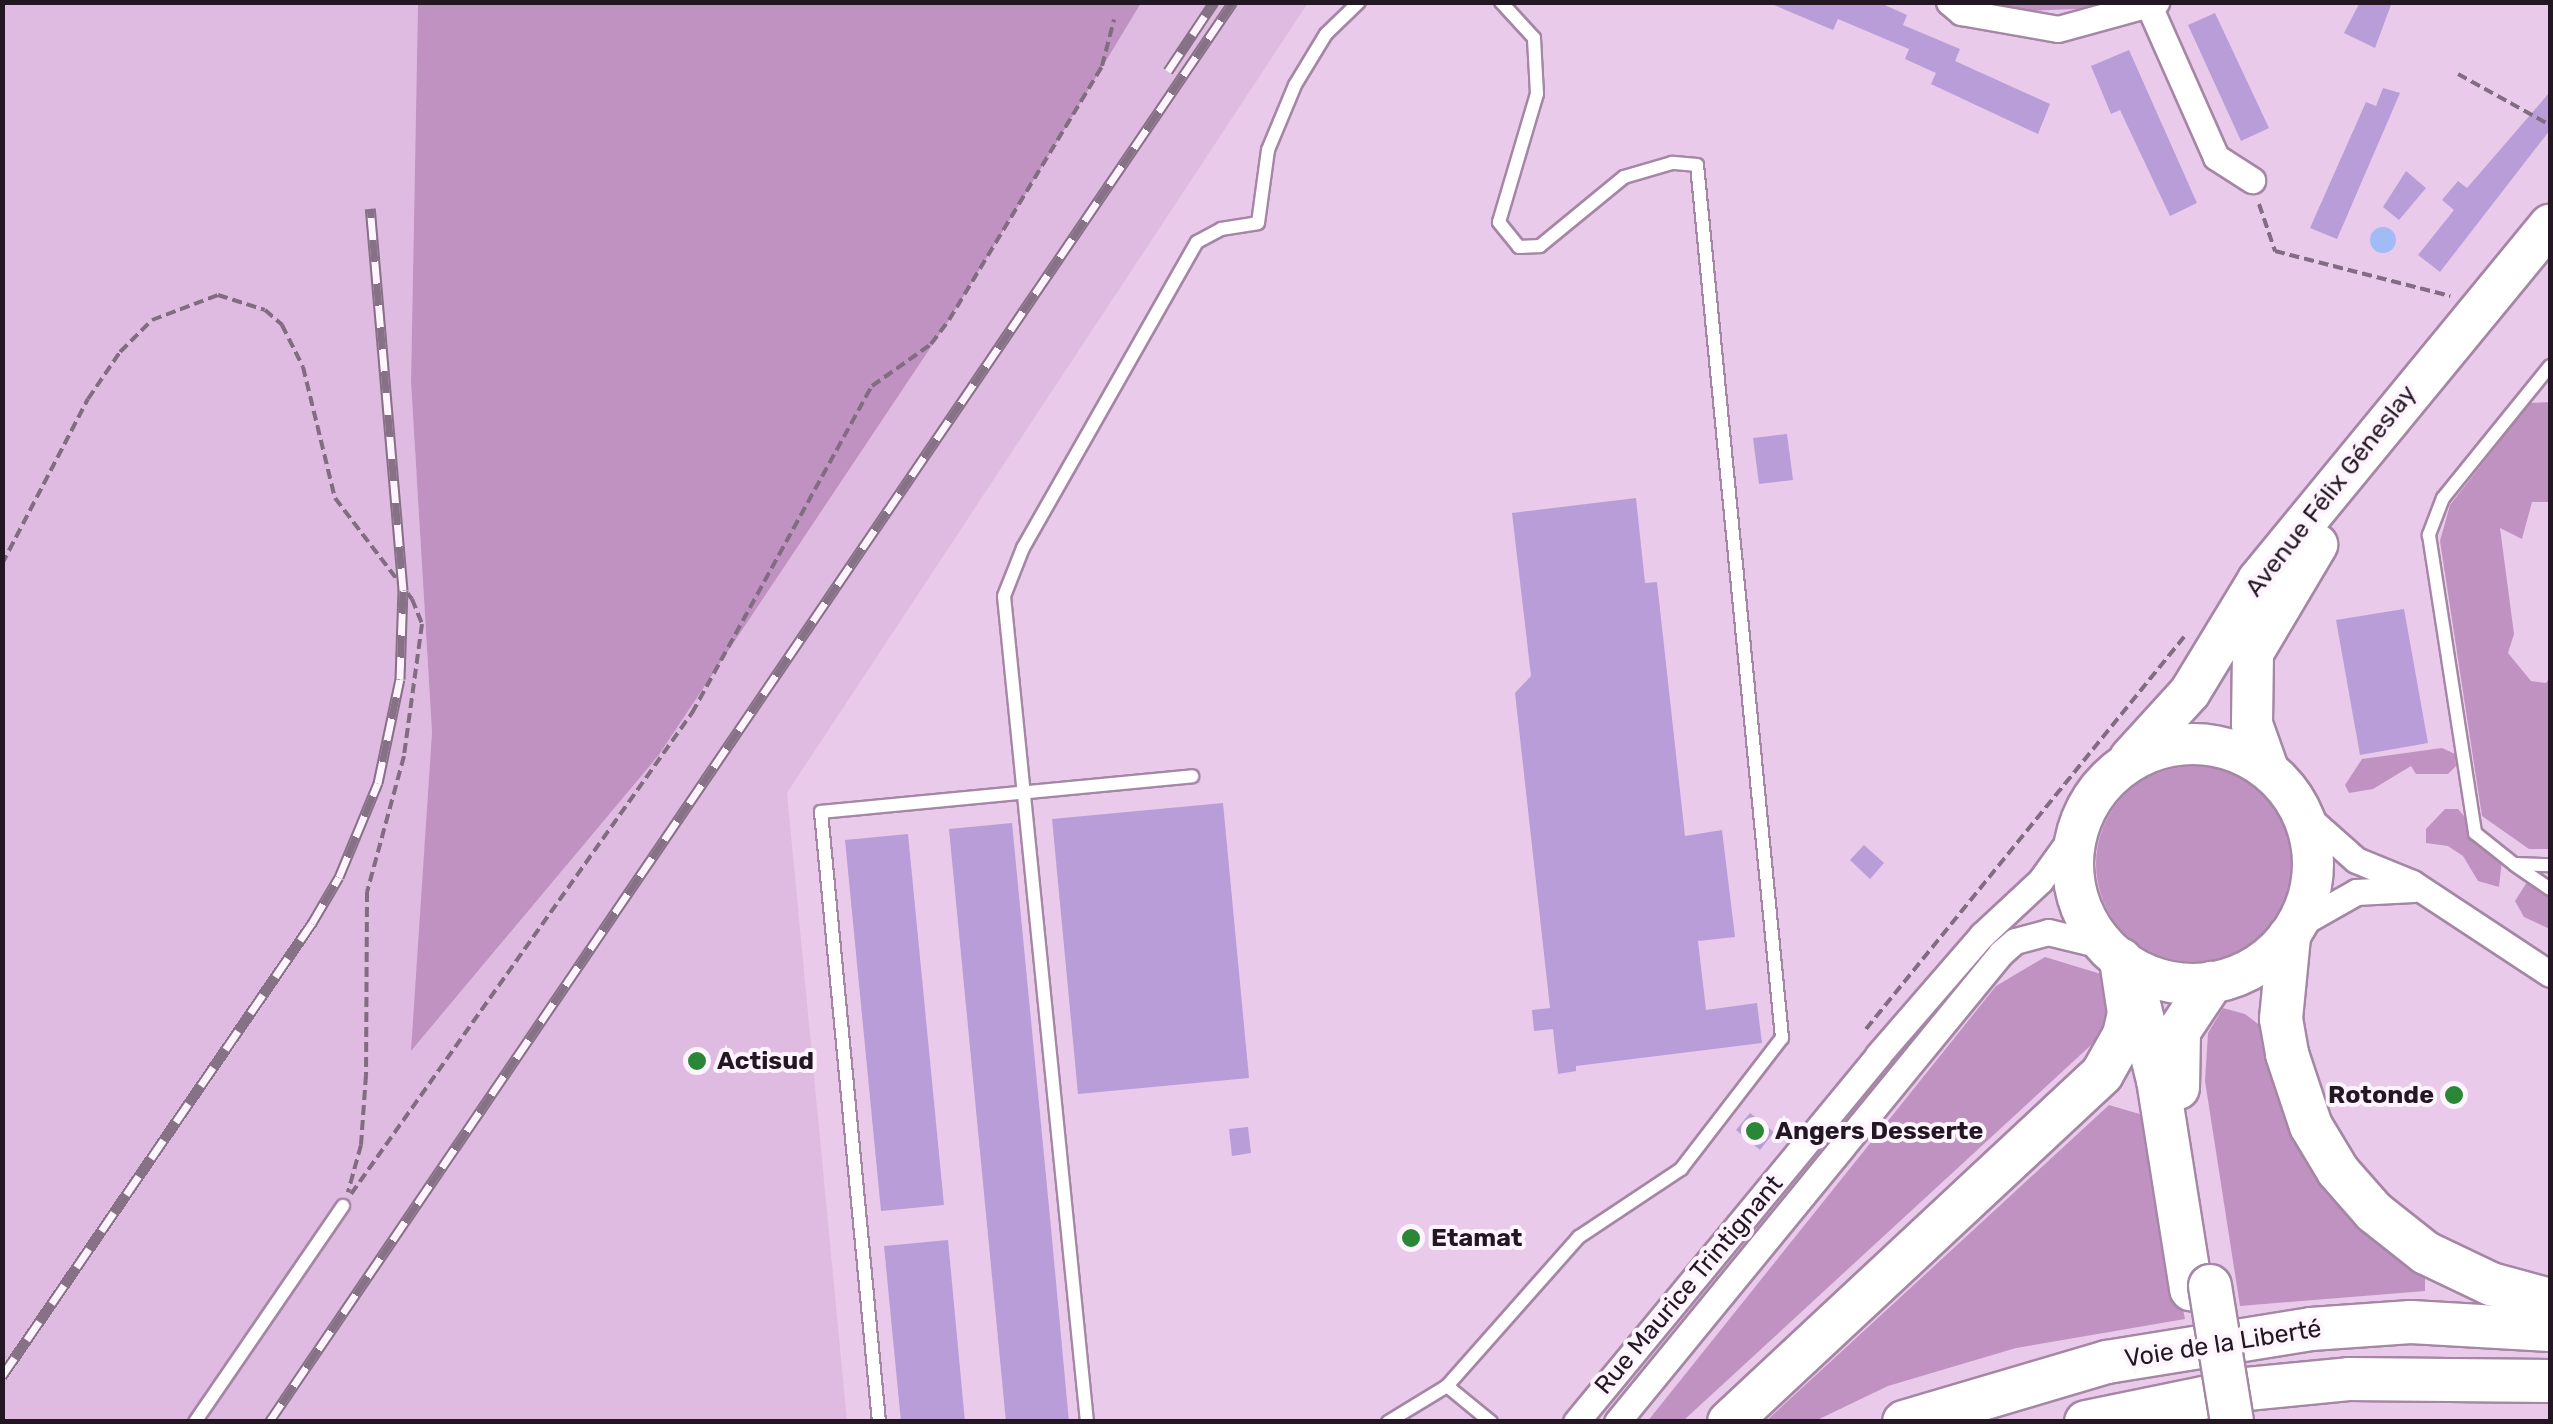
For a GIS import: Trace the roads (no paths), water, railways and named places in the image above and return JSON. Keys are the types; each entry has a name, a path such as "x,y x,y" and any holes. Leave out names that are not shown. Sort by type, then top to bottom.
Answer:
{"highway":[{"path":"2293,931 2281,1020 2287,1054 2311,1126 2338,1171 2374,1212 2426,1253 2491,1284 2550,1300"},
{"path":"2113,953 2138,998 2232,1422"},
{"path":"1728,1422 2094,1082 2124,1035 2129,993 2113,953"},
{"path":"2211,983 2186,1013 2176,1052 2212,1422"},
{"name":"Voie de la Liberté","path":"1904,1422 2000,1390 2182,1347 2411,1322 2550,1330"},
{"name":"Voie de la Liberté","path":"2086,1422 2247,1389 2349,1379 2550,1381"}],"main road":[{"name":"Avenue Félix Géneslay","path":"2124,764 2190,692 2258,580 2550,224"},
{"name":"Avenue Félix Géneslay","path":"2268,770 2249,692 2262,630 2325,535 2550,259"},
{"path":"2197,743 2234,750 2268,770 2302,812 2313,850 2311,890 2293,931 2268,959 2211,983 2164,980 2113,953 2078,898 2072,872 2076,831 2094,794 2124,764 2158,748 2197,743"}],"street":[{"path":"1949,2 1961,12 2058,29 2153,5 2216,157 2252,180"},
{"path":"2302,812 2356,860 2427,894 2550,974"},
{"name":"Rue Maurice Trintignant","path":"1576,1422 1878,1055 1982,934 2040,880 2076,831"},
{"path":"2293,931 2356,892 2399,887 2427,894"},
{"name":"Rue Maurice Trintignant","path":"1617,1422 2001,953 2015,941 2048,932 2113,953"}],"lane":[{"path":"1086,1422 1004,596 1023,548 1197,242 1220,229 1258,223 1268,150 1296,85 1326,34 1359,2"},
{"path":"1388,1422 1447,1386 1579,1238 1681,1169 1782,1038 1698,165 1672,164 1624,177 1540,246 1519,247 1499,222 1537,94 1534,38 1500,2"},
{"path":"2550,366 2443,498 2429,535 2475,833 2550,889"},
{"path":"879,1422 821,812 1192,776"},
{"path":"2514,864 2550,865"},
{"path":"195,1422 343,1206"},
{"path":"1447,1386 1491,1422"}],"water":[{"path":"2383,227 2392,231 2396,240 2392,249 2383,253 2374,249 2370,240 2374,231"}],"railway":[{"path":"1168,71 1214,2"},
{"path":"269,1422 1233,2"},
{"path":"2,1376 312,923 339,877 378,783 400,679 403,590 370,208"}],"place":[{"name":"Actisud","path":"697,1061"},
{"name":"Rotonde","path":"2454,1095"},
{"name":"Angers Desserte","path":"1755,1131"},
{"name":"Etamat","path":"1411,1238"}]}
